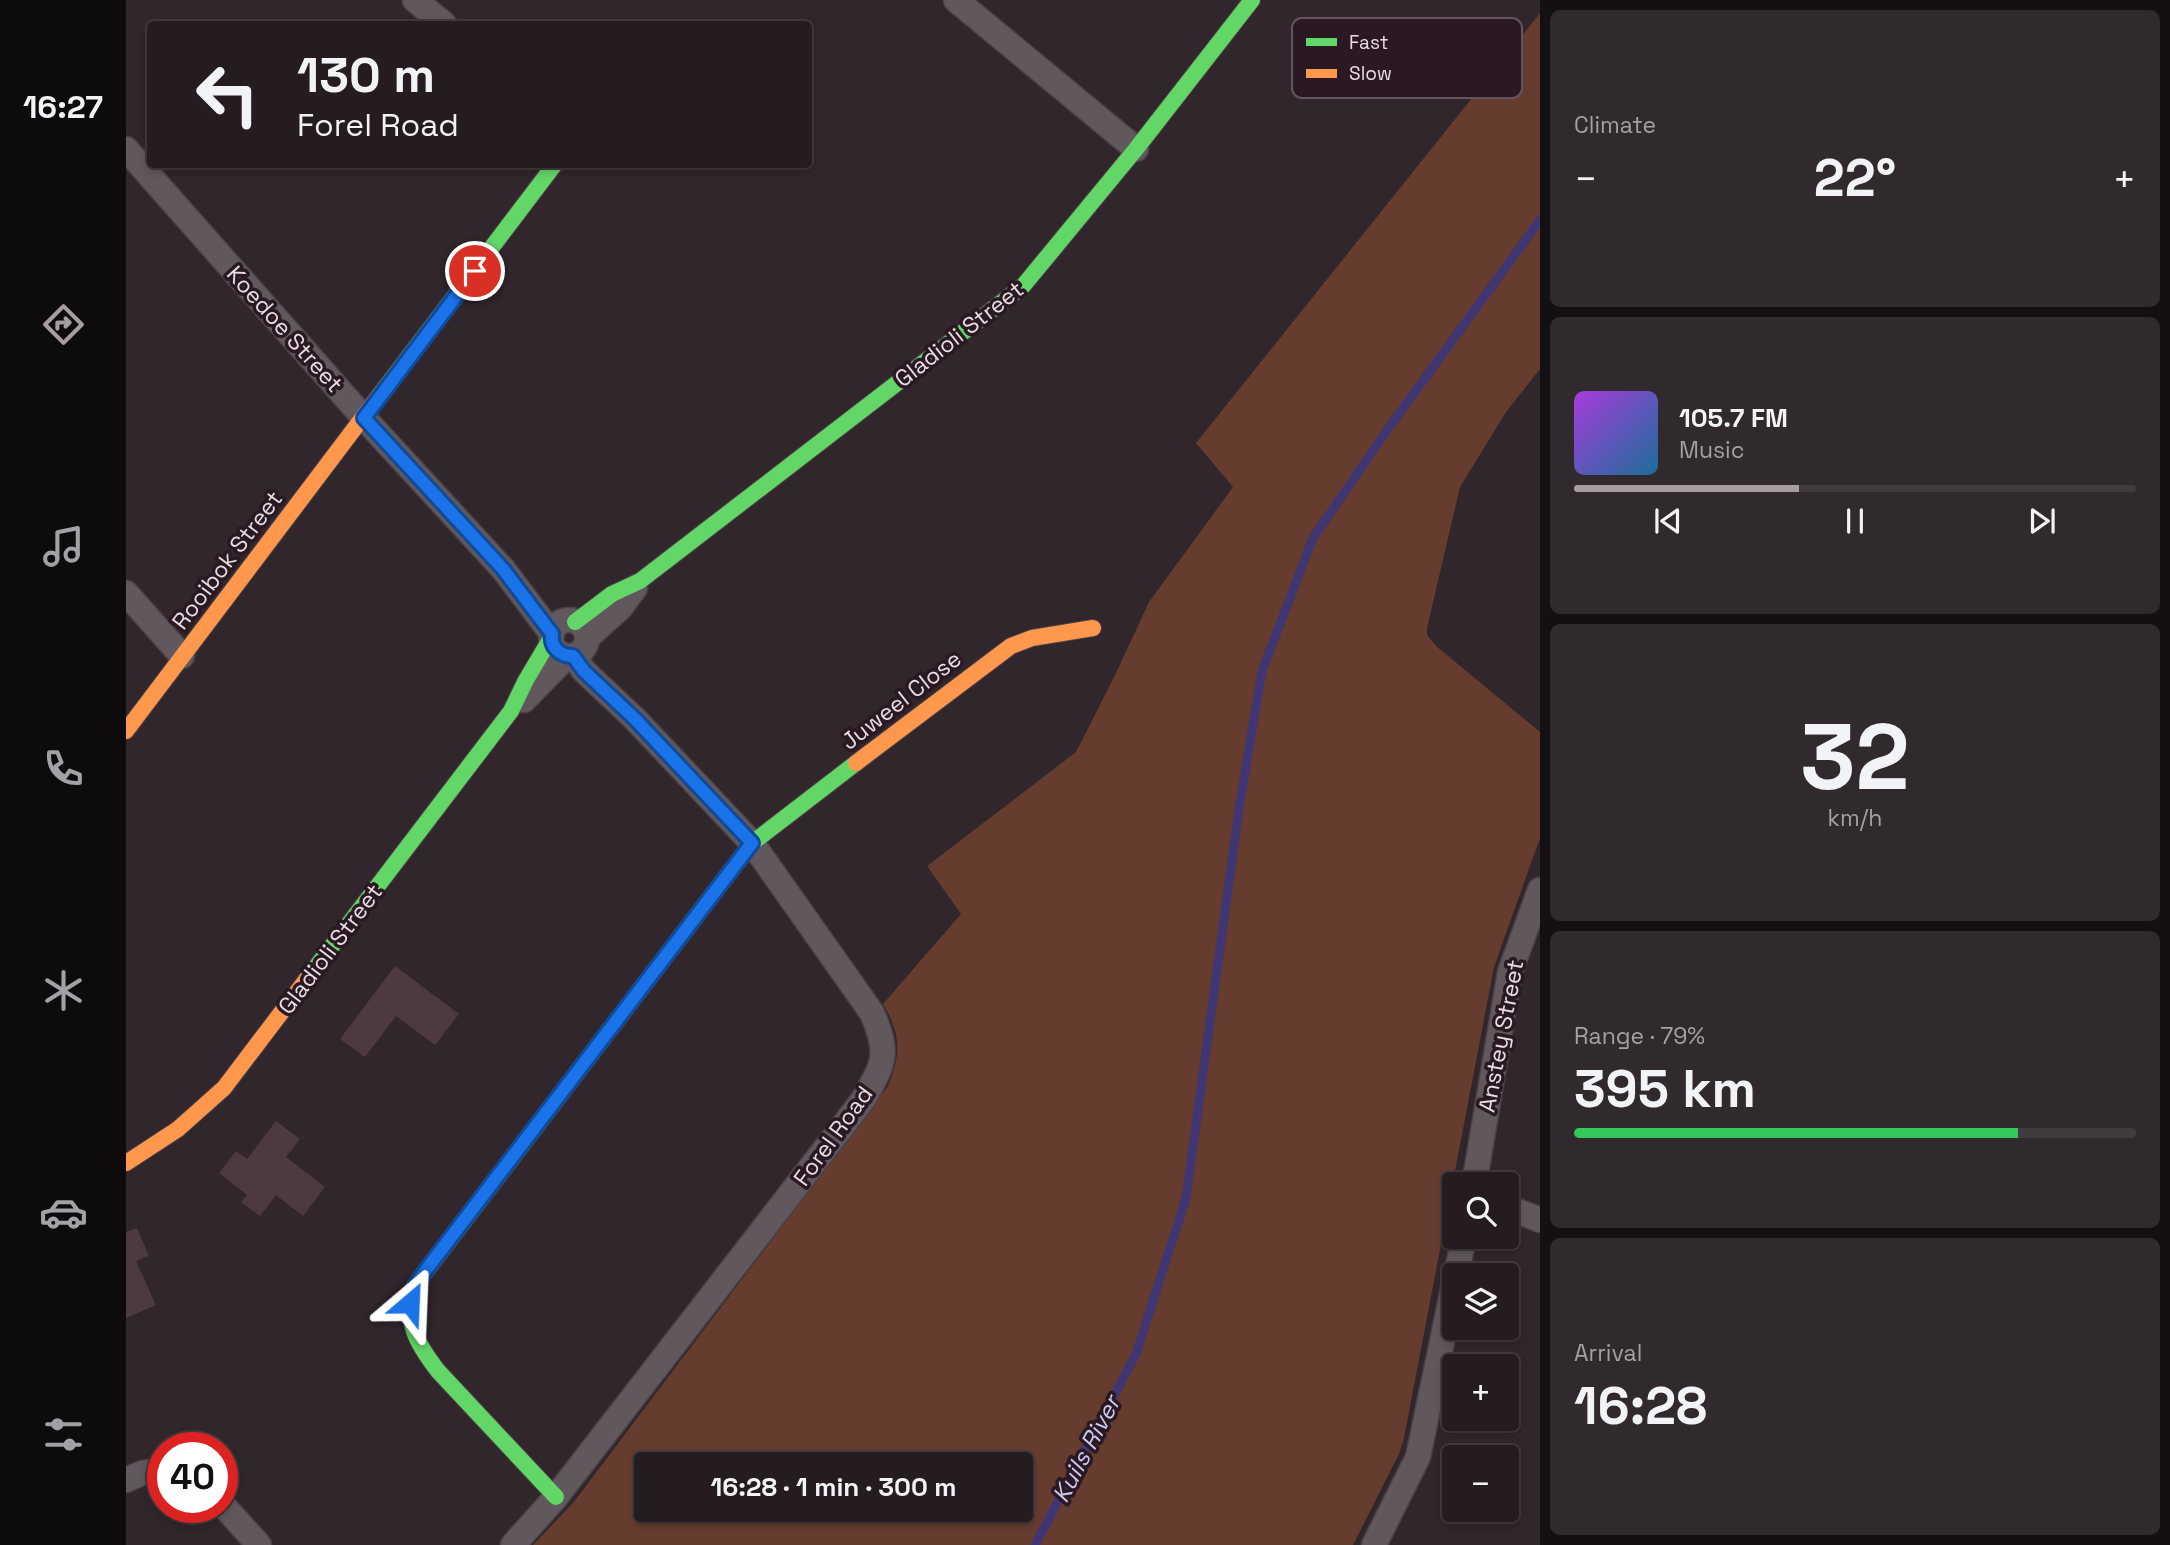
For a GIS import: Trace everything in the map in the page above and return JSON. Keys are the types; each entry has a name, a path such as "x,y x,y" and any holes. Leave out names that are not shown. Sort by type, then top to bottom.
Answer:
{"street":[{"path":"415,0 440,21"},
{"path":"956,0 1136,149"},
{"name":"Gladioli Street","path":"126,1163 168,1138 224,1088 511,711 536,690 570,638 621,607 640,581 1023,286 1136,149 1252,0"},
{"name":"Koedoe Street","path":"126,149 364,418 570,638"},
{"name":"Rooibok Street","path":"126,731 552,168"},
{"path":"126,593 182,656"},
{"name":"Juweel Close","path":"556,1497 421,1350 409,1317 414,1287 752,843 1011,646 1032,638 1094,628"},
{"name":"Forel Road","path":"513,1545 556,1497 863,1100 879,1069 884,1052 882,1035 872,1013 752,843 635,719 584,671 570,638"},
{"name":"Anstey Street","path":"1476,1172 1510,972 1540,890"},
{"path":"1519,1212 1540,1220"},
{"path":"1374,1545 1419,1457 1443,1340"},
{"path":"126,1480 147,1473"},
{"path":"238,1522 259,1545"}],"shaded area":[{"path":"1540,13 1540,369 1506,412 1460,487 1427,635 1436,646 1540,732 1540,838 1494,967 1455,1172 1442,1172 1442,1239 1404,1438 1399,1454 1353,1545 533,1545 573,1503 888,1086 895,1064 897,1045 893,1025 883,1004 961,914 927,866 1076,752 1149,602 1233,487 1196,443 1472,98 1522,98 1522,36"}],"building":[{"path":"395,966 459,1014 435,1045 396,1016 365,1057 340,1039"},
{"path":"276,1121 300,1139 286,1157 325,1187 303,1216 276,1195 260,1216 241,1202 247,1195 219,1173 236,1151 247,1159"},
{"path":"137,1228 149,1256 136,1261 156,1305 126,1318 126,1232"}],"waterway":[{"name":"Kuils River","path":"1035,1545 1136,1354 1186,1198 1239,809 1262,671 1313,538 1385,433 1540,220"}],"traffic: fast":[{"path":"575,622 612,594 640,581 1023,286 1136,149 1252,0"},
{"path":"379,396 552,168"},
{"path":"306,980 511,711 551,638"},
{"path":"556,1497 438,1371 423,1351 412,1322 414,1287 752,843 856,763"}],"traffic: slow":[{"path":"126,731 379,396"},
{"path":"856,763 1011,646 1032,638 1093,628"},
{"path":"126,1163 178,1129 224,1088 306,980"}],"route":[{"path":"410,1303 414,1287 426,1270 752,843 635,719 584,671 573,656 560,653 552,645 552,634 503,569 364,418 475,271"}]}
